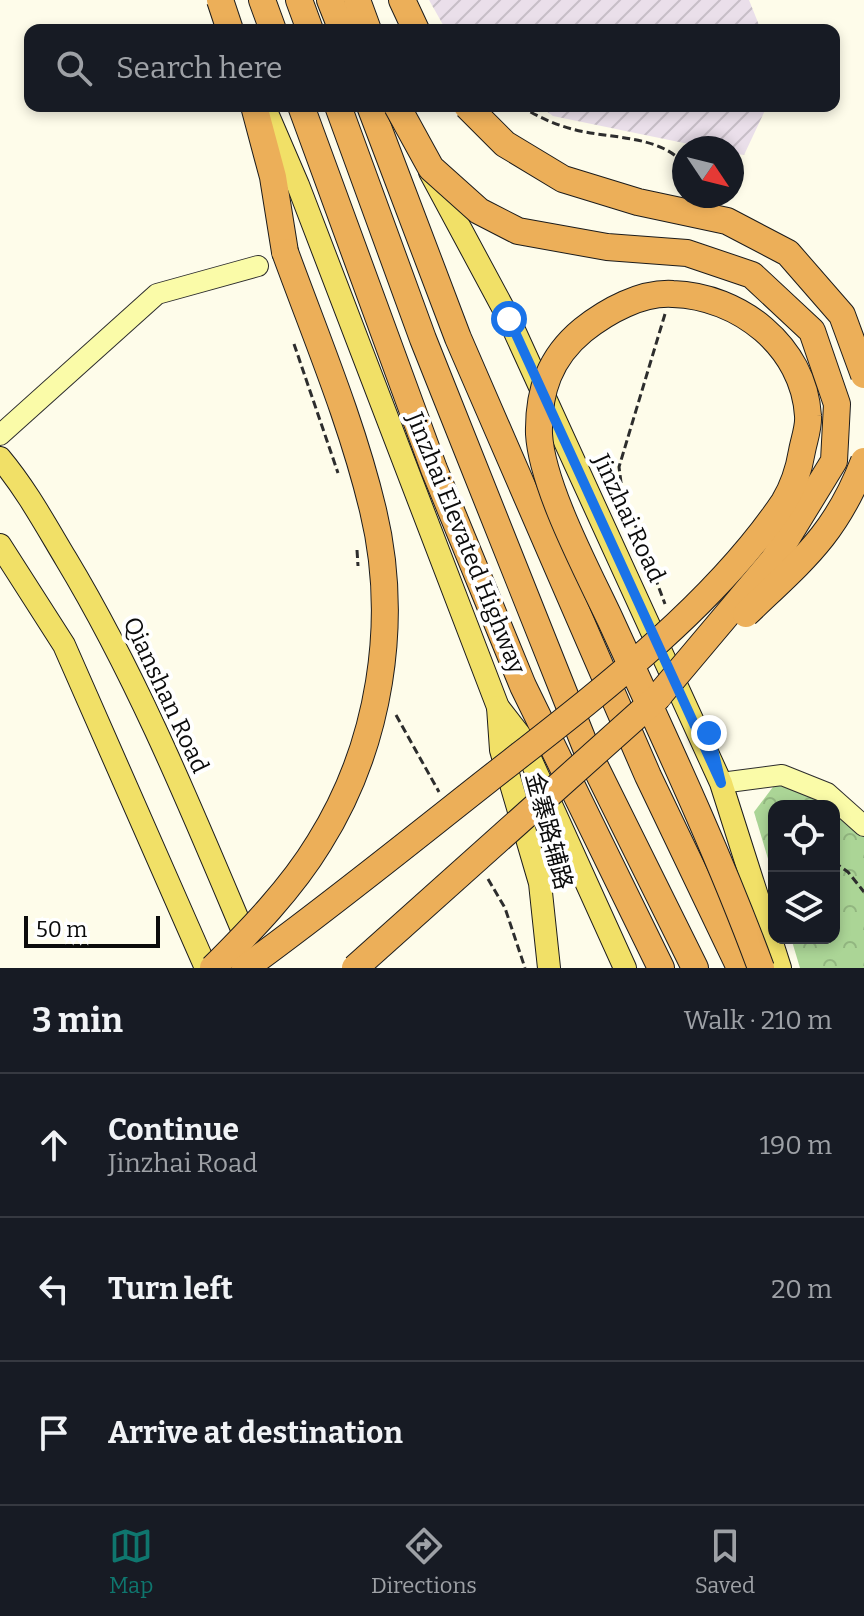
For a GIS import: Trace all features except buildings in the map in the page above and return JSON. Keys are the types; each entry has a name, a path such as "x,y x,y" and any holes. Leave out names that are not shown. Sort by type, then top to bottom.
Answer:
{"highway":[{"path":"219,0 229,24"},
{"path":"262,0 271,24"},
{"path":"299,0 308,24"},
{"path":"330,0 340,24"},
{"path":"354,0 363,24"},
{"path":"402,0 413,24"},
{"path":"213,968 280,896 319,844 351,782 372,719 381,676 383,570 374,513 356,449 285,252 273,177 256,112"},
{"name":"Jinzhai Elevated Highway","path":"303,112 434,469 523,686 661,968"},
{"name":"Jinzhai Elevated Highway","path":"340,112 403,284 586,748 695,968"},
{"path":"372,112 464,352 648,776 740,968"},
{"path":"399,112 431,168 479,211 518,231 607,247 687,253 752,275 812,331 837,404 834,461 774,559 656,699"},
{"path":"473,112 505,144 563,179 638,202 727,221 788,253 842,315 864,375"},
{"path":"245,968 595,695 619,674 631,664 747,554 788,496 799,466 808,416 795,369 766,329 731,306 671,293 609,309 562,348 544,385 539,435 551,483 589,573 628,659 635,673 726,873 761,968"},
{"path":"355,968 656,699 808,557 847,505 864,461"}],"main road":[{"path":"267,112 298,185 498,707 519,734 625,968"},
{"name":"Jinzhai Road","path":"399,112 509,319 721,783 780,968"},
{"name":"Qianshan Road","path":"0,458 21,484 95,608 157,731 258,968"},
{"path":"0,545 64,645 206,968"},
{"name":"金寨路辅路","path":"498,707 501,750 540,883 549,968"}],"street":[{"path":"0,435 157,294 258,266"},
{"path":"721,783 782,775 827,793 864,826"}],"path":[{"path":"533,112 573,130 654,145 672,153"},
{"path":"665,313 619,467 622,490 667,610"},
{"path":"840,866 864,892"}],"shaded area":[{"path":"429,0 749,0 759,24 443,24"},
{"path":"547,112 764,112 744,155 744,136 672,136 672,141 553,116"}],"green space":[{"path":"782,775 827,793 835,800 768,800 768,859 754,812"},
{"path":"840,805 864,826 864,968 800,968 793,944 840,944"}],"route":[{"path":"509,319 721,783 709,733"}]}
